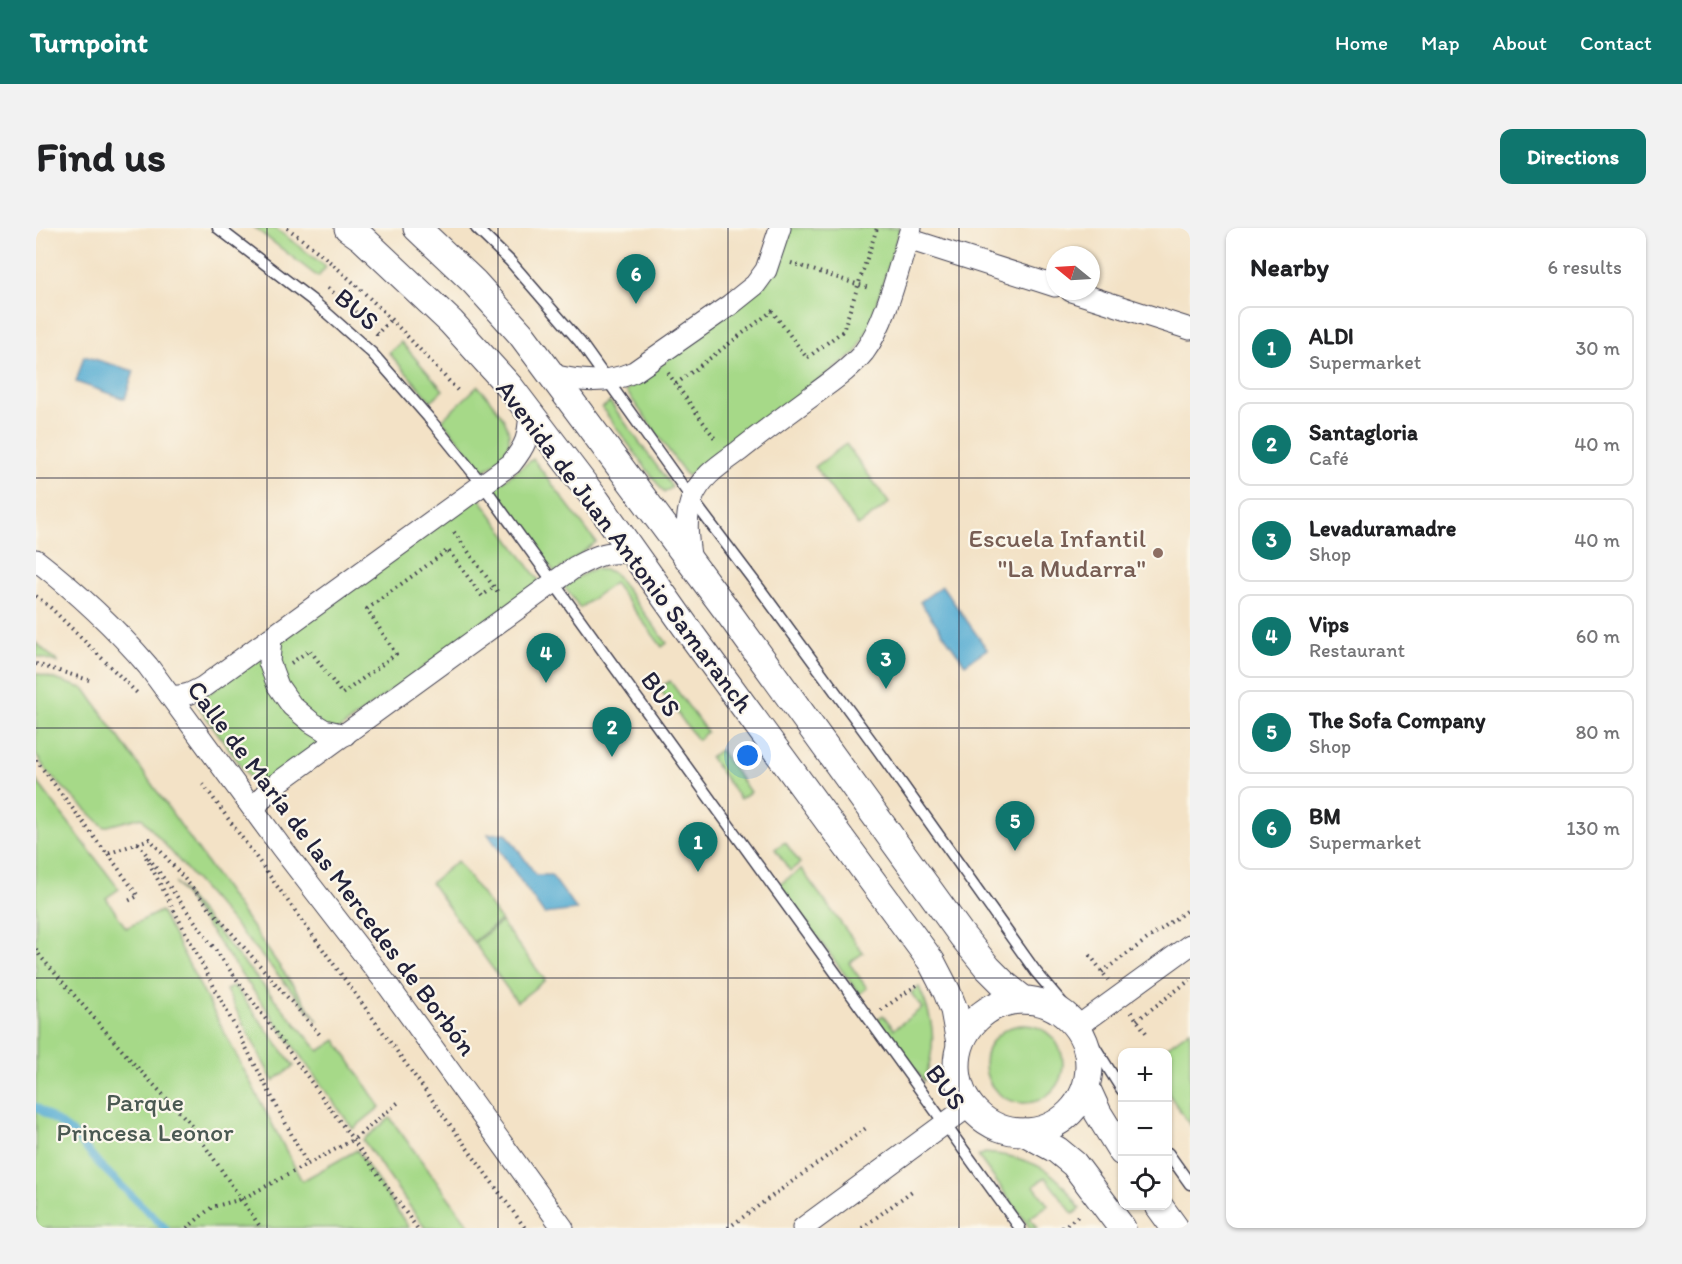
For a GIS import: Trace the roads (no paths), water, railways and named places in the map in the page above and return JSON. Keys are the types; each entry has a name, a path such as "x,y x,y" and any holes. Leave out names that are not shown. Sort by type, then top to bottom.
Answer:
{"street":[{"name":"Avenida de Juan Antonio Samaranch","path":"348,228 362,238 451,322 510,387 530,413 634,552 693,637 931,961 954,1010 960,1043"},
{"name":"Avenida de Juan Antonio Samaranch","path":"417,228 498,307 552,375 735,621 963,937 987,968 1024,1000"},
{"path":"552,375 590,382 608,381 634,372 730,305 754,285 766,270 780,228"},
{"path":"691,564 687,530 692,499 700,484 707,475 841,374 864,352 882,320 909,233 1046,283"},
{"path":"1099,300 1190,329"},
{"path":"172,696 181,697 192,694 511,464 523,449 529,435 530,413"},
{"path":"255,811 268,790 575,567 611,552 634,552"},
{"name":"Calle de María de las Mercedes de Borbón","path":"36,560 69,586 118,632 172,696 281,847 389,987 563,1228"},
{"path":"271,638 269,662 278,686 292,706 324,730 345,735"},
{"path":"1079,1026 1190,945"},
{"path":"1024,1000 1042,1003 1079,1026 1089,1057 1089,1071 1086,1089 1078,1106 1065,1119 1045,1130 1024,1132 1003,1129 994,1125 984,1120 969,1106 962,1093 957,1075 957,1062 960,1043 971,1025 986,1010 1012,1001 1024,1000"},
{"path":"1086,1089 1118,1146"},
{"path":"803,1228 969,1106"},
{"path":"1024,1132 1057,1150 1074,1164 1122,1228"},
{"path":"1162,1210 1175,1228"}],"lane":[{"name":"BUS","path":"218,228 312,300 372,353 483,485 1020,1228"},
{"path":"476,228 510,261 561,319 608,381 692,499 878,750 1036,972 1079,1026 1118,1084"},
{"path":"1169,1156 1190,1184"}],"water":[{"path":"84,356 134,371 125,399 76,382"},
{"path":"942,586 987,649 965,664 920,602"},
{"path":"506,833 536,875 551,875 577,910 544,914 488,834"}],"waterway":[{"path":"36,1107 73,1133 99,1164 165,1228"}],"place":[{"name":"BM","path":"636,304"},
{"name":"Escuela Infantil \"La Mudarra\"","path":"1158,553"},
{"name":"Vips","path":"546,683"},
{"name":"Levaduramadre","path":"886,689"},
{"name":"Santagloria","path":"612,757"},
{"name":"The Sofa Company","path":"1015,851"},
{"name":"ALDI","path":"698,872"}],"park label":[{"name":"Parque Princesa Leonor","path":"145,1117"}]}
